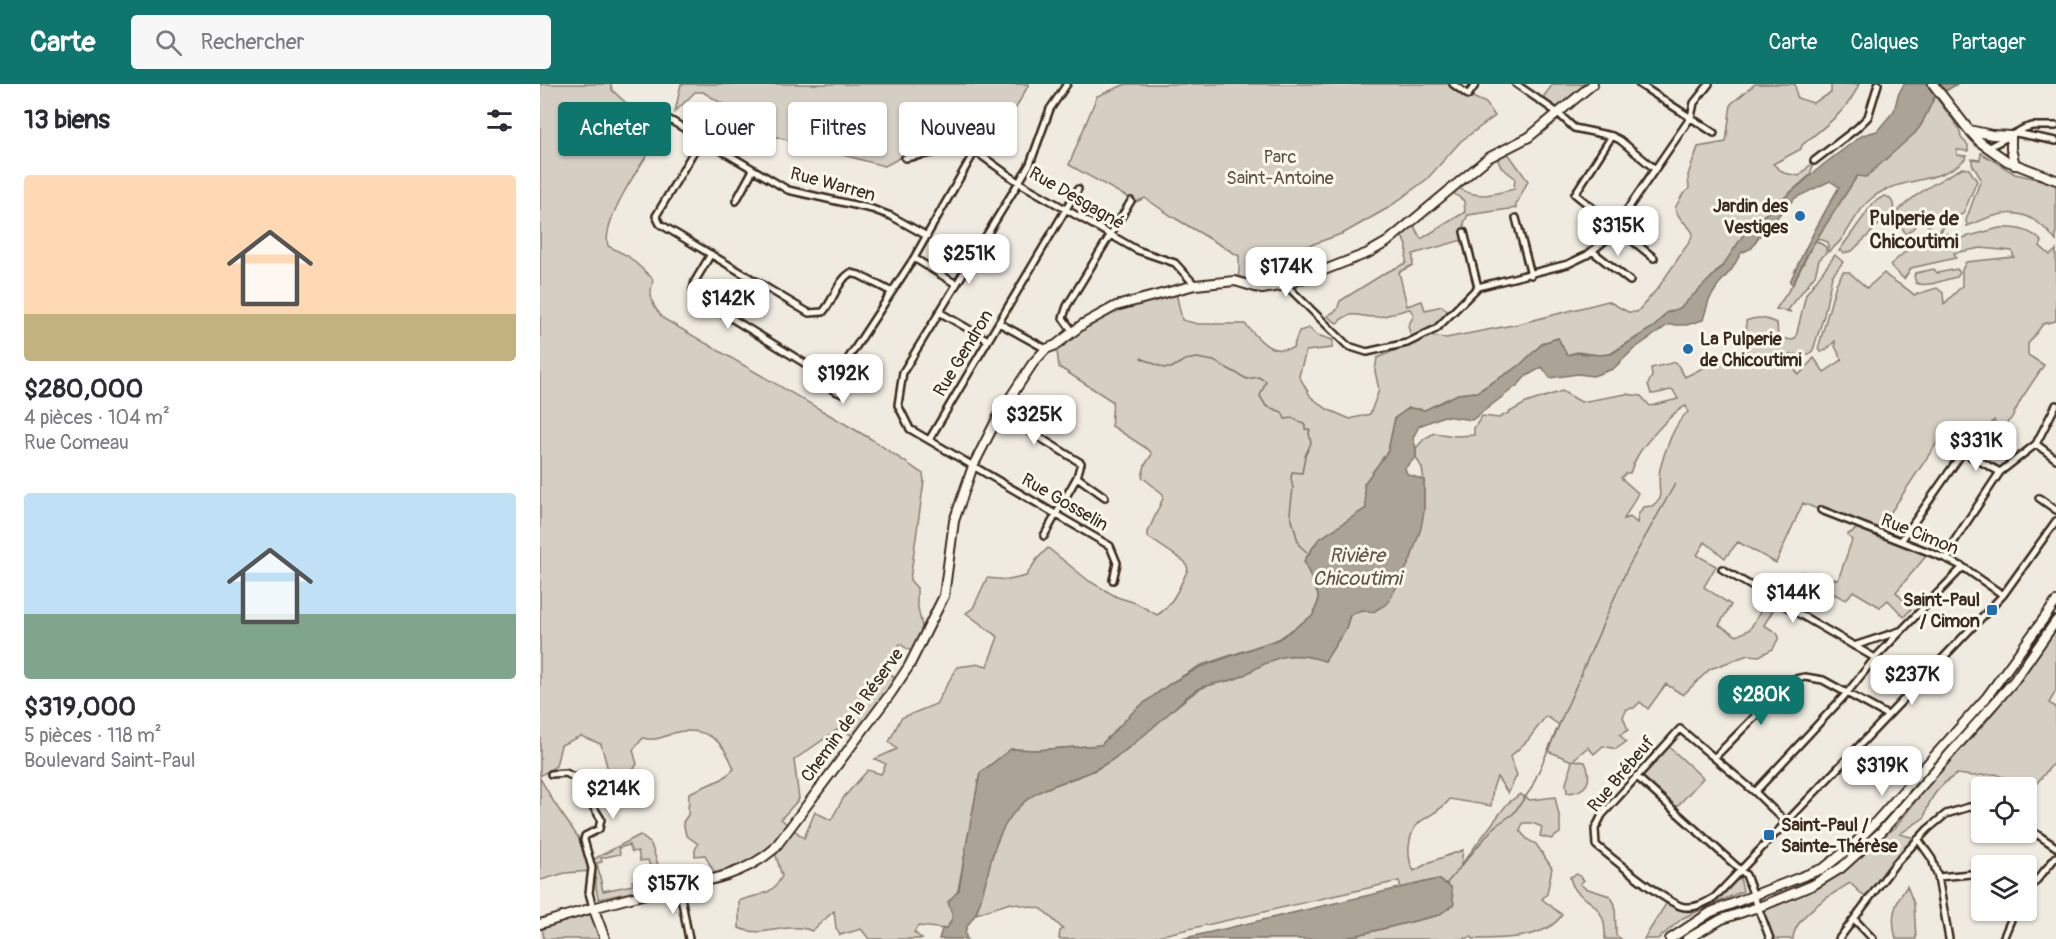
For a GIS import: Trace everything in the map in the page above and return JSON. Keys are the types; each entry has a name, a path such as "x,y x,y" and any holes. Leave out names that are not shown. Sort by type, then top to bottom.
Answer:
{"street":[{"name":"Rue Gosselin","path":"1067,84 1050,109 1030,164 903,372 898,405 910,429 1110,546 1117,563 1113,580"},
{"path":"1453,84 1468,95 1476,84"},
{"path":"1516,84 1558,113 1574,128 1612,136 1620,140 1655,169"},
{"name":"Chemin de la Réserve","path":"540,924 593,907 727,876 761,860 774,849 909,666 944,596 954,521 973,466 1000,413 1033,363 1046,349 1056,345 1083,324 1116,306 1195,285 1235,282 1262,289 1287,285 1368,253 1387,242 1488,158 1529,137 1593,84"},
{"path":"1639,84 1714,133"},
{"path":"1287,285 1348,346 1368,352 1407,343 1436,329 1478,287 1568,264 1592,251 1607,239 1690,117 1694,103 1709,84"},
{"path":"1814,161 1868,117 1878,84"},
{"path":"1933,84 1980,142 2007,161 2056,180"},
{"path":"1989,147 2032,126 2056,126"},
{"path":"1968,129 1992,135 2013,134 2056,141"},
{"path":"2013,134 2011,149 2015,165"},
{"path":"1612,136 1575,194 1654,258"},
{"path":"691,156 656,216 660,224 809,313 823,312 831,304 842,278 850,273 859,275 892,292"},
{"name":"Rue Warren","path":"730,156 788,190 872,209 891,216 927,236"},
{"path":"905,158 916,156"},
{"path":"832,377 841,370 914,258 972,156"},
{"name":"Rue Desgagné","path":"982,156 1018,182 1137,250 1175,263 1195,285"},
{"path":"736,201 753,170"},
{"name":"Rue Gendron","path":"928,440 1078,189"},
{"path":"1073,332 1063,318 1065,312 1131,201"},
{"path":"1516,218 1531,275"},
{"path":"1464,232 1478,287"},
{"path":"1592,251 1630,281"},
{"path":"711,254 695,281 693,290 698,297 832,377"},
{"path":"914,258 956,284"},
{"path":"939,312 988,340"},
{"path":"999,323 1046,349"},
{"path":"832,377 833,390 843,392 846,382 841,370"},
{"path":"1947,559 1953,543 2000,472 2036,444 2056,405"},
{"path":"1000,413 1081,463 1077,477 1044,536"},
{"path":"2036,444 2055,455"},
{"path":"1901,542 1963,452 2000,472"},
{"path":"1077,477 1105,497"},
{"path":"2039,498 2056,510"},
{"name":"Rue Cimon","path":"1821,510 1947,559 1963,567 2003,595"},
{"path":"1740,870 2003,595 2056,521"},
{"path":"1755,792 1847,693 1875,658 1963,567"},
{"path":"1722,569 1875,658"},
{"path":"1670,939 1711,912 1824,868 1851,847 1986,698 2056,602"},
{"path":"1687,939 1722,919 1760,909 1813,885 1841,868 1881,832 2014,681 2056,621"},
{"path":"1854,646 1901,631"},
{"path":"1786,822 1715,757 1791,680 1805,677 1822,680 1887,715"},
{"name":"Rue Brébeuf","path":"1715,757 1680,729 1602,815 1595,828 1596,845 1630,874 1682,907 1698,907 1715,897 1740,870"},
{"path":"551,774 566,773 575,778 601,819 599,829 585,836 584,840 592,868 589,893 605,939"},
{"path":"1636,776 1746,875 1770,939"},
{"path":"1839,939 1894,864 1918,839 1946,814 1971,807"},
{"path":"2037,834 2056,847"},
{"path":"1918,839 1932,859 1938,877 1949,939"},
{"path":"2037,881 2056,857"},
{"path":"1938,877 1971,874"},
{"path":"680,886 688,939"},
{"path":"1854,919 1873,939"},
{"path":"2003,939 2010,921"}],"green space":[{"path":"540,84 611,84 612,90 625,102 558,102 558,156 646,156 617,205 611,220 608,246 628,256 652,278 652,300 664,319 871,439 923,474 924,481 910,580 917,588 917,603 924,636 915,654 900,644 882,670 901,680 856,738 840,728 794,760 799,799 781,819 804,838 815,812 831,820 844,797 868,770 881,774 886,764 875,759 897,749 889,742 901,718 936,704 957,667 980,664 987,666 998,637 966,613 973,608 987,578 1009,580 1026,576 1037,559 1048,548 1089,581 1157,615 1172,601 1179,588 1188,569 1185,562 1148,537 1163,498 1163,494 1142,477 1145,465 1152,454 1112,426 1112,401 1059,367 1056,343 1116,306 1175,288 1182,320 1198,324 1245,324 1266,345 1277,349 1293,348 1299,331 1309,328 1317,335 1333,340 1332,348 1306,351 1299,376 1311,397 1327,409 1350,419 1370,414 1379,390 1375,371 1377,358 1428,336 1446,338 1518,324 1608,301 1628,312 1637,312 1658,288 1690,241 1693,233 1675,208 1683,194 1689,189 1688,175 1698,147 1726,142 1731,104 1755,84 1795,84 1797,98 1813,103 1831,93 1831,84 1859,84 1849,102 1835,118 1802,145 1801,149 1773,164 1784,173 1799,176 1811,164 1813,165 1810,175 1746,231 1730,257 1700,290 1680,308 1666,313 1655,326 1610,354 1577,352 1566,355 1558,338 1543,343 1519,366 1477,392 1458,394 1425,410 1409,408 1395,418 1388,451 1364,484 1367,508 1318,540 1304,561 1318,595 1313,615 1279,639 1199,666 1171,683 1135,710 1101,745 1037,750 1011,749 980,773 953,917 947,929 918,926 914,932 922,939 869,939 861,929 840,935 836,928 834,911 812,931 794,928 757,932 739,928 739,901 769,891 782,876 774,849 717,878 705,855 695,856 698,844 686,835 683,822 688,815 689,793 722,779 734,769 722,746 703,733 685,731 655,739 643,738 633,750 637,764 631,773 608,770 601,744 581,736 561,745 556,766 540,776"},
{"path":"681,84 1029,84 1017,106 1017,102 899,102 899,156 902,156 884,166 847,156 887,156 887,102 788,102 788,140 776,137 776,102 719,102 703,92 695,92 675,112"},
{"name":"Parc Saint-Antoine","path":"1126,84 1453,84 1468,95 1486,103 1495,116 1461,141 1427,179 1388,208 1344,233 1266,261 1270,288 1239,283 1239,256 1145,198 1136,202 1069,165 1097,96"},
{"path":"1553,84 1593,84 1558,113 1540,101"},
{"path":"1935,96 1959,128 1961,138 1968,145 1968,151 1957,150 1957,155 1966,156 1965,159 1944,173 1894,186 1872,198 1860,211 1841,240 1828,252 1828,242 1817,238 1857,176 1915,133"},
{"path":"1505,149 1528,181 1516,208 1468,215 1464,223 1466,239 1413,254 1413,265 1399,272 1407,306 1422,301 1425,310 1442,306 1447,311 1448,318 1436,329 1412,341 1408,326 1414,315 1410,309 1377,317 1352,315 1337,323 1327,316 1337,310 1340,301 1385,273 1406,263 1407,245 1399,232 1412,222 1421,239 1465,212 1464,201 1449,190 1455,185 1469,193 1483,195 1514,189 1515,178 1501,167 1495,154"},
{"path":"1981,153 2015,174 2056,183 2056,241 2044,227 2022,215 2004,214 1967,226 1966,220 1981,179 1972,164 1972,159 1980,160"},
{"path":"1962,168 1969,169 1977,181 1963,214 1949,219 1940,233 1941,225 1937,218 1929,226 1914,215 1912,216 1916,226 1906,234 1894,215 1917,195"},
{"path":"1884,196 1892,201 1893,211 1852,251 1844,253 1839,251 1874,202"},
{"path":"1999,228 2017,229 2033,234 2042,242 2040,246 2050,255 2056,250 2056,321 2043,324 2028,344 2028,355 2044,365 2011,419 1998,430 1994,420 1986,431 1974,435 1966,449 1962,437 1951,429 1944,432 1877,533 1927,555 1896,592 1911,609 1904,617 1888,600 1880,607 1853,591 1846,600 1794,574 1802,572 1838,580 1852,540 1847,535 1860,527 1803,503 1776,563 1738,542 1725,558 1705,542 1697,555 1716,566 1704,587 1731,605 1719,625 1737,636 1750,629 1769,597 1778,602 1764,625 1777,633 1779,637 1773,649 1759,656 1748,655 1710,669 1683,695 1666,684 1648,709 1640,702 1634,708 1627,709 1623,717 1628,730 1620,735 1626,742 1616,749 1603,746 1594,754 1588,747 1573,760 1585,762 1589,774 1587,784 1574,792 1567,793 1566,784 1572,761 1548,751 1559,725 1546,716 1528,740 1510,757 1517,775 1508,793 1497,777 1491,806 1450,799 1420,822 1412,832 1409,853 1414,871 1430,862 1463,850 1461,865 1507,804 1520,794 1530,800 1555,797 1560,833 1551,839 1540,836 1542,827 1532,823 1523,823 1520,831 1528,840 1536,844 1552,868 1547,894 1542,899 1562,915 1555,923 1535,933 1511,938 1341,939 1439,915 1451,887 1438,879 1401,888 1399,881 1145,939 1059,939 1060,931 1063,929 1042,909 1010,903 976,914 996,843 1010,817 1027,799 1046,788 1097,769 1111,761 1184,700 1202,688 1240,677 1281,657 1300,655 1325,661 1346,628 1350,615 1362,610 1424,511 1424,480 1422,468 1416,457 1416,448 1424,439 1434,433 1456,436 1474,435 1474,428 1482,416 1499,418 1526,403 1562,391 1581,402 1626,394 1641,396 1650,406 1678,399 1673,390 1651,394 1648,384 1652,376 1651,368 1676,362 1685,377 1730,354 1748,350 1746,321 1754,318 1777,323 1778,338 1793,340 1796,337 1806,294 1835,255 1843,262 1832,276 1824,315 1813,350 1809,354 1785,355 1786,367 1793,367 1799,375 1814,358 1824,372 1842,360 1835,341 1826,350 1821,352 1818,349 1836,284 1843,272 1849,272 1867,288 1884,273 1914,295 1937,288 1943,293 1944,304 1962,286 1962,270 1966,262 2014,257 2012,251 1981,248 1954,253 1956,258 1911,268 1904,279 1890,265 1914,244 1912,240 1924,232 1936,237 1947,233 1952,237 1962,238","holes":["1686,406 1688,412 1674,430 1664,455 1659,472 1660,499 1652,506 1643,507 1638,515 1637,523 1630,517 1624,519 1638,493 1621,478 1626,473 1630,473 1642,450 1667,420"]},
{"path":"1815,240 1826,247 1826,253 1819,260 1815,275 1788,310 1791,312 1776,309 1793,284"},
{"path":"1934,269 1937,273 1957,269 1960,273 1957,277 1936,283 1916,283 1914,276 1916,273"},
{"path":"2056,629 2056,691 2049,703 2056,707 2056,767 2052,765 2037,783 2037,777 1957,774 1936,792 1925,817 1900,834 1918,839 1868,900 1850,883 1815,906 1800,922 1793,939 1772,939 1763,906 1800,892 1895,828 1931,781 1985,723 2027,671"},
{"path":"1666,744 1703,778 1673,811 1636,778"},
{"path":"540,778 578,837 591,871 565,873 540,879"},
{"path":"640,835 651,844 665,885 599,899 592,860","holes":["629,845 632,852 638,851 640,861 648,860 652,872 639,875 640,879 632,881 633,885 603,891 597,863 602,862 601,858 620,854 619,848"]},
{"path":"1577,874 1584,880 1580,884 1585,888 1610,896 1615,904 1616,935 1621,939 1605,939 1604,921 1599,912 1572,885 1570,877"},
{"path":"1737,876 1740,878 1743,891 1683,918 1658,939 1644,939 1669,899 1682,907 1698,907 1712,899"},
{"path":"1907,886 1914,904 1916,939 1896,939 1893,924 1894,911"},
{"path":"592,914 602,939 544,939 542,928"}],"water":[{"name":"Rivière Chicoutimi","path":"1904,84 1957,84 1944,92 1944,96 1935,96 1915,133 1866,177 1857,176 1807,254 1793,284 1790,282 1801,258 1839,187 1830,181 1795,198 1778,216 1772,228 1759,236 1752,248 1741,253 1709,300 1703,320 1687,325 1668,325 1634,349 1613,369 1593,376 1578,374 1550,378 1542,367 1525,377 1472,420 1444,416 1419,426 1413,438 1416,457 1405,468 1407,474 1424,480 1424,511 1410,561 1388,603 1373,612 1362,610 1350,615 1346,628 1325,661 1300,655 1281,657 1235,679 1200,688 1187,696 1115,758 1027,800 1010,818 998,840 977,911 966,929 967,939 939,939 942,929 947,928 953,917 948,902 959,890 980,773 1011,749 1037,750 1101,745 1135,710 1171,683 1200,667 1279,639 1313,615 1318,595 1304,561 1318,540 1366,508 1364,484 1388,451 1395,418 1409,408 1425,410 1458,394 1477,392 1519,366 1543,343 1558,338 1567,355 1611,354 1655,326 1666,313 1680,308 1722,267 1746,231 1824,164 1863,135 1877,131 1894,111 1898,95"},
{"path":"1438,879 1451,887 1454,904 1439,915 1341,939 1181,939"}],"waterway":[{"path":"1141,358 1164,368 1171,368 1185,360 1197,358 1214,361 1247,379 1258,377 1266,381 1260,396 1266,406 1282,412 1285,419 1293,418 1305,425 1305,429 1310,430 1311,443 1305,456 1302,473 1292,472 1290,513 1299,545 1309,554"},
{"path":"1446,884 1495,826 1513,814 1531,789 1627,569 1675,484"}],"place":[{"name":"Jardin des Vestiges","path":"1800,216"},
{"name":"La Pulperie de Chicoutimi","path":"1688,349"},
{"name":"Saint-Paul / Cimon","path":"1992,610"},
{"name":"Saint-Paul / Sainte-Thérèse","path":"1769,835"}],"district":[{"name":"Pulperie de Chicoutimi","path":"1914,230"}]}
